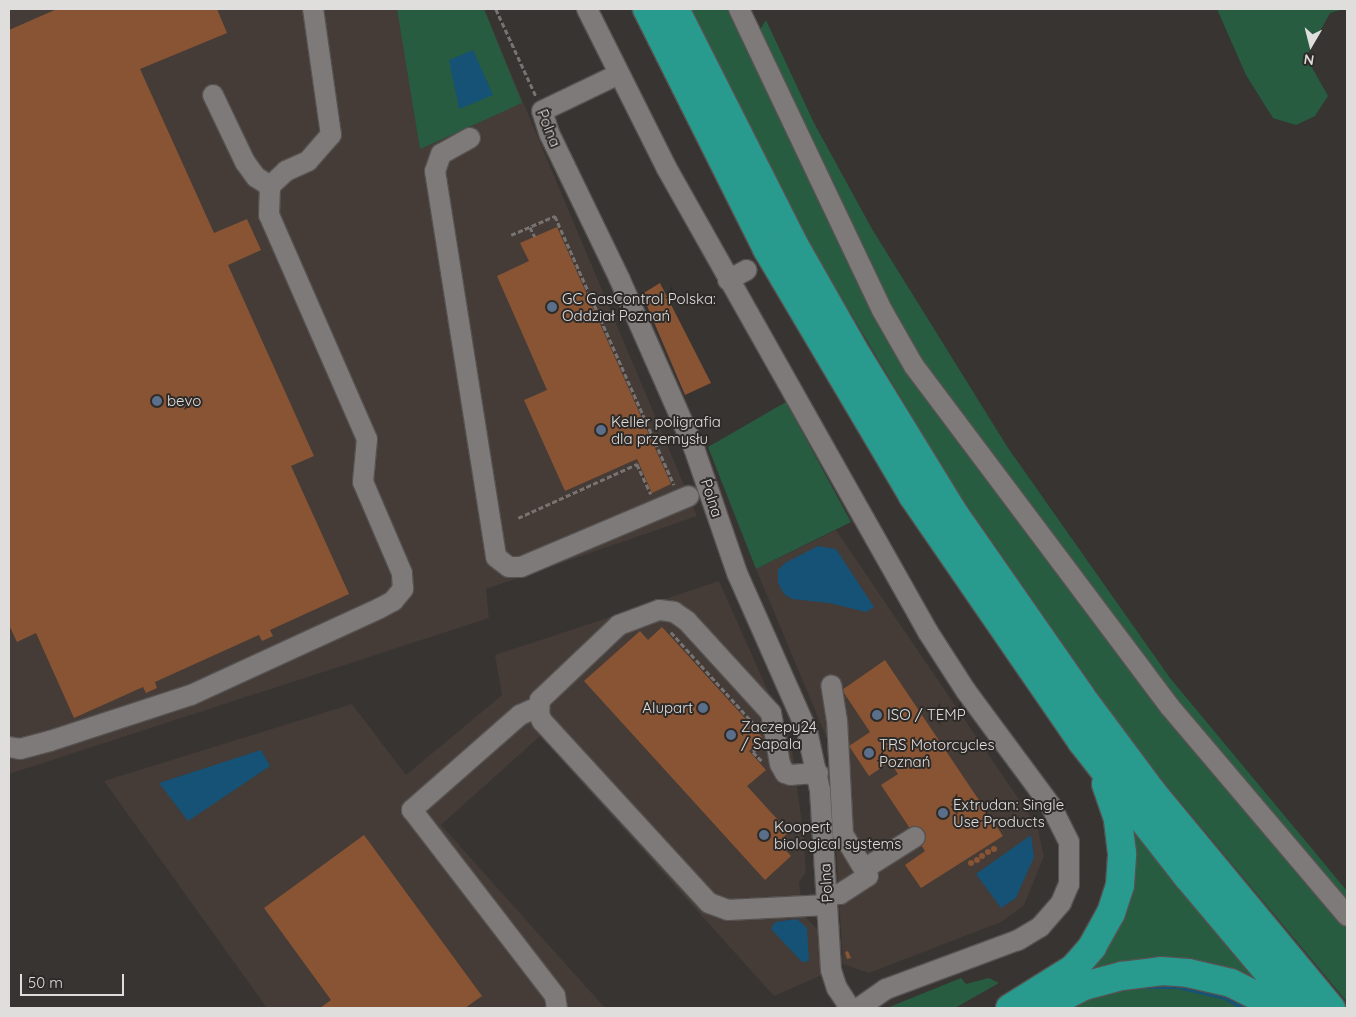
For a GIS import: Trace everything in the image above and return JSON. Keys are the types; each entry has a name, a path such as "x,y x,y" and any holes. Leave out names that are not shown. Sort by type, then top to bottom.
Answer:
{"highway":[{"path":"647,9 732,183 834,368 962,570 1082,742 1187,876 1298,1008"},
{"path":"675,9 792,241 858,357 953,512 1020,612 1152,792 1331,1008"},
{"path":"1010,1008 1074,968 1099,937 1117,898 1122,853 1118,820 1111,793 1082,742"},
{"path":"1042,1008 1084,986 1122,976 1161,971 1188,973 1231,983 1281,1008"}],"street":[{"path":"9,747 20,749 50,741 191,695 380,608 393,601 403,589 402,574 363,482 367,439 268,215 270,186 286,171 308,161 331,135 313,9"},
{"path":"587,9 619,74 728,280 932,639 966,691 1051,806 1069,842 1069,884 1061,903 1040,927 1018,940 886,989 859,1008"},
{"path":"739,9 882,310 918,373 1170,707 1347,916"},
{"path":"542,111 619,74"},
{"path":"213,95 245,162 256,177 270,186"},
{"name":"Polna","path":"542,111 550,134 620,280 694,448 735,568 807,732 818,773 831,970 837,988 850,1008"},
{"path":"470,138 441,154 435,171 496,557 508,567 522,566 655,498 689,496"},
{"path":"728,280 746,270"},
{"path":"818,773 787,775 780,766 772,713 687,621 674,612 659,610 618,625 543,694 538,708 542,721 709,903 728,910 827,900 868,876 845,840 842,828 837,721 831,685"},
{"path":"538,708 520,715 412,810 556,996 557,1008"},
{"path":"864,869 915,837"}],"path":[{"name":"Polna","path":"496,9 542,111"},
{"path":"511,235 555,216 674,485 667,488"},
{"path":"530,226 535,237"},
{"path":"518,518 637,464 655,498"},
{"path":"666,626 762,732"},
{"path":"767,738 753,752 766,765 780,766"}],"shaded area":[{"path":"9,9 484,9 697,516 486,589 489,618 9,774"},
{"path":"836,530 1037,826 1044,856 1024,905 1001,922 869,973 843,964 830,746 756,569"},
{"path":"719,581 791,743 803,831 806,872 799,882 803,915 819,931 822,975 774,996 540,736 441,825 605,1008 267,1008 104,781 352,704 406,775 502,695 495,655"}],"green space":[{"path":"397,9 484,9 522,103 420,149"},
{"path":"691,9 732,9 908,371 955,438 1119,653 1347,928 1347,1002 1137,750 951,482 793,216"},
{"path":"1217,9 1344,9 1330,13 1306,57 1328,96 1315,116 1296,125 1273,118 1246,75"},
{"path":"766,20 814,123 872,229 1008,448 1170,678 1347,891 1347,906 1178,708 942,396 872,272 758,33"},
{"path":"786,402 851,522 756,569 708,447"},
{"path":"1127,828 1136,835 1262,989 1087,977"},
{"path":"961,978 966,984 989,978 999,983 955,1008 887,1008"},
{"path":"1195,983 1260,1008 1058,1008 1116,984"}],"water":[{"path":"473,50 493,95 459,109 449,60"},
{"path":"818,546 836,549 874,607 866,612 829,603 792,599 784,594 778,583 778,570 785,563"},
{"path":"261,750 270,766 188,821 159,783"},
{"path":"1031,835 1034,857 1016,898 1001,908 976,874"},
{"path":"797,919 807,928 809,961 802,962 771,929 775,922"}],"building":[{"path":"57,9 217,9 227,33 140,69 214,233 247,219 261,250 228,265 314,456 291,466 349,594 270,630 273,636 262,641 259,635 155,682 157,688 146,693 143,687 74,718 36,633 17,642 9,625 9,30"},
{"path":"557,227 671,484 652,493 637,459 565,491 524,400 547,390 497,276 529,261 520,243"},
{"path":"660,283 711,383 685,395 642,294"},
{"path":"662,627 763,738 749,751 766,770 747,786 789,832 778,842 791,856 765,880 584,681 640,631 648,640"},
{"path":"885,660 1003,836 921,888 905,865 925,851 881,785 898,774 890,762 869,776 849,746 870,732 842,690"},
{"path":"364,835 482,996 465,1008 320,1008 331,1000 264,908"},
{"path":"994,846 997,849 994,852 991,849"},
{"path":"988,849 991,852 988,855 985,852"},
{"path":"982,853 985,856 982,859 979,856"},
{"path":"977,857 980,860 977,863 974,860"},
{"path":"971,860 974,863 971,866 968,863"},
{"path":"848,951 851,958 847,959 845,952"}],"waterway":[{"path":"1141,987 1182,987 1225,997 1245,1008"}],"place":[{"name":"GC GasControl Polska: Oddział Poznań","path":"552,307"},
{"name":"bevo","path":"157,401"},
{"name":"Keller poligrafia dla przemysłu","path":"601,430"},
{"name":"Alupart","path":"703,708"},
{"name":"ISO / TEMP","path":"877,715"},
{"name":"Zaczepy24 / Sapala","path":"731,735"},
{"name":"TRS Motorcycles Poznań","path":"869,753"},
{"name":"Extrudan: Single Use Products","path":"943,813"},
{"name":"Koopert biological systems","path":"764,835"}]}
